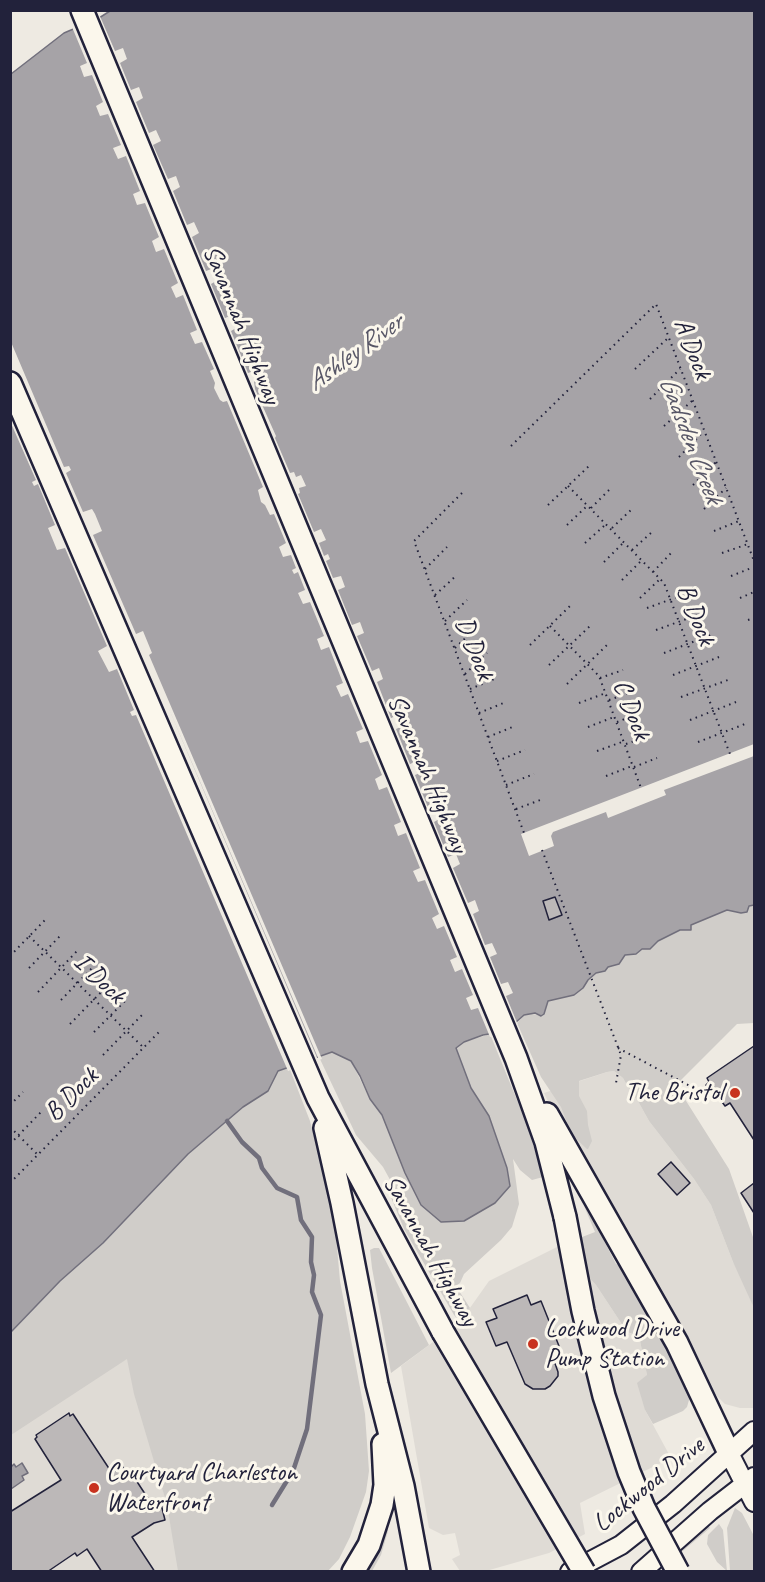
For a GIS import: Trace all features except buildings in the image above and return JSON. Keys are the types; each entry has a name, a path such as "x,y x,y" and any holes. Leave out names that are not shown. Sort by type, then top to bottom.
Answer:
{"highway":[{"name":"Savannah Highway","path":"82,10 516,1058 546,1142 565,1217 604,1396 644,1509 678,1572"},
{"name":"Savannah Highway","path":"10,382 316,1093 443,1332 584,1572"},
{"path":"516,1058 677,1343 729,1453"},
{"path":"316,1093 346,1222 377,1384 403,1486 419,1572"},
{"path":"353,1572 369,1545 376,1526 385,1485 377,1384"}],"main road":[{"name":"Lockwood Drive","path":"570,1572 621,1545 673,1504 754,1431"},
{"path":"729,1453 750,1481 754,1502"},
{"path":"641,1572 710,1511 750,1481"}],"path":[{"name":"A Dock","path":"511,446 656,304 754,561"},
{"path":"635,369 669,337"},
{"path":"650,399 680,368"},
{"path":"664,426 693,400"},
{"path":"679,457 705,431"},
{"path":"693,486 717,462"},
{"path":"548,506 589,466"},
{"name":"B Dock","path":"568,486 664,583 730,754"},
{"path":"567,525 611,488"},
{"path":"704,509 726,488"},
{"name":"D Dock","path":"462,493 414,541 524,833"},
{"path":"612,529 632,509"},
{"path":"714,531 739,521"},
{"path":"585,543 606,524"},
{"path":"632,550 653,531"},
{"path":"603,561 624,542"},
{"path":"722,553 748,544"},
{"path":"424,570 447,548"},
{"path":"653,572 674,551"},
{"path":"622,580 642,560"},
{"path":"731,576 754,567"},
{"path":"435,596 457,575"},
{"path":"640,598 660,579"},
{"path":"647,608 694,591"},
{"path":"740,598 754,592"},
{"path":"444,622 467,600"},
{"path":"530,645 570,606"},
{"path":"656,630 703,613"},
{"path":"748,620 754,618"},
{"name":"C Dock","path":"550,626 600,678 641,788"},
{"path":"549,665 590,626"},
{"path":"454,648 477,627"},
{"path":"664,653 711,635"},
{"path":"567,684 608,644"},
{"path":"464,675 487,653"},
{"path":"673,675 719,657"},
{"path":"600,678 623,670"},
{"path":"470,689 497,678"},
{"path":"681,697 728,680"},
{"path":"608,700 632,692"},
{"path":"579,703 606,693"},
{"path":"479,713 507,702"},
{"path":"690,720 736,702"},
{"path":"616,722 640,713"},
{"path":"588,727 615,717"},
{"path":"698,742 745,724"},
{"path":"488,737 515,726"},
{"path":"597,751 648,736"},
{"path":"497,761 525,750"},
{"path":"606,776 657,758"},
{"path":"506,785 534,774"},
{"path":"516,809 543,799"},
{"path":"542,850 621,1055 616,1083"},
{"path":"10,956 45,920"},
{"path":"29,968 61,935"},
{"name":"I Dock","path":"30,936 144,1048"},
{"path":"38,992 78,950"},
{"path":"61,1000 93,968"},
{"path":"70,1024 110,983"},
{"path":"94,1032 127,999"},
{"path":"103,1056 143,1014"},
{"name":"B Dock","path":"10,1183 159,1032"},
{"path":"618,1048 709,1096"},
{"path":"10,1105 23,1092"},
{"path":"10,1144 42,1111"},
{"path":"10,1127 38,1155"}],"shaded area":[{"path":"754,905 754,1023 737,1024 676,1085 729,1169 754,1240 754,1308 711,1205 649,1121 623,1078 614,1071 579,1081 579,1096 587,1111 592,1141 587,1149 572,1135 561,1107 541,1077 517,1023 529,1013 541,1016 544,1014 548,1001 574,995 596,973 619,964 625,955 636,954 642,949 650,949 658,941 680,930 691,930 691,925 727,909 742,913 747,912 749,906"},
{"path":"490,1034 526,1122 543,1177 532,1180 520,1170 513,1159 519,1204 512,1227 464,1274 456,1286 470,1308 460,1322 404,1229 390,1195 390,1190 394,1187 383,1167 356,1135 319,1057 332,1052 351,1061 394,1141 464,1221 495,1203 510,1185 507,1168 489,1116 471,1088 455,1048 464,1042"},
{"path":"289,1067 310,1121 334,1213 340,1281 365,1414 369,1471 366,1492 350,1537 339,1559 328,1571 178,1571 167,1505 134,1394 127,1359 11,1435 11,1332 60,1281 103,1243 188,1154 243,1107 268,1091 278,1071"},
{"path":"614,1071 623,1078 649,1121 711,1205 733,1262 745,1284 754,1308 754,1408 740,1408 725,1404 713,1392 564,1134 544,1093"},
{"path":"584,1206 691,1393 687,1407 683,1411 653,1424 645,1410 637,1383 647,1375 639,1336 627,1332 596,1285 559,1246 595,1232"},
{"path":"559,1246 596,1285 627,1332 639,1336 647,1375 645,1410 671,1458 580,1503 585,1534 549,1553 486,1571 460,1571 452,1559 460,1555 455,1533 443,1535 429,1528 401,1366 460,1322 489,1281"},
{"path":"379,1248 429,1345 391,1373 372,1268 370,1250"},
{"path":"128,1358 167,1506 180,1571 11,1572 11,1426"},
{"path":"735,1508 742,1513 754,1536 754,1571 730,1571 727,1528"},
{"path":"385,1524 388,1526 388,1531 381,1555 372,1571 363,1572"},
{"path":"719,1524 723,1530 727,1571 717,1562 707,1544 708,1535"},
{"path":"708,1525 710,1528 659,1571 654,1572"}],"water":[{"path":"110,11 754,11 754,905 749,906 747,912 727,910 691,925 691,930 680,930 658,941 650,949 642,949 636,954 625,955 619,964 596,973 574,995 548,1001 544,1014 541,1016 535,1013 524,1015 506,1031 483,1035 464,1042 456,1048 471,1088 489,1116 507,1168 510,1186 495,1203 464,1221 441,1222 421,1205 405,1173 382,1115 370,1099 360,1076 351,1061 332,1052 278,1071 268,1091 243,1107 188,1154 103,1243 60,1281 11,1332 11,74 64,33"},
{"path":"22,1463 28,1473 22,1476 24,1480 11,1489 11,1467"}],"pier":[{"path":"99,14 115,51 123,48 127,59 120,63 131,90 139,87 143,98 136,102 149,133 156,130 161,141 153,145 168,179 176,176 180,187 173,191 187,225 194,222 199,233 192,237 206,271 214,268 218,280 211,284 225,318 233,315 238,327 231,331 242,358 246,356 248,360 244,363 248,373 254,371 258,379 254,381 255,389 290,473 294,472 296,477 301,475 306,486 299,488 300,493 298,494 314,532 321,529 326,540 319,543 324,556 328,554 330,559 326,561 333,578 341,576 345,587 338,590 352,625 360,622 364,633 357,636 372,671 379,668 383,679 377,682 391,718 398,715 403,726 396,729 410,764 417,761 422,772 415,775 429,810 436,808 441,818 434,822 448,857 456,854 460,864 453,868 468,903 475,900 479,911 473,914 485,945 492,943 497,954 490,957 501,984 508,982 513,993 506,996 518,1025 507,1034 490,1037 478,1008 471,1010 466,998 473,995 462,969 455,972 450,960 457,957 444,926 437,929 432,918 439,914 425,880 418,882 413,871 420,868 406,833 398,836 394,825 401,822 387,787 379,790 375,779 382,775 368,741 360,743 356,732 363,729 348,694 341,697 336,686 343,683 329,647 321,650 317,639 324,636 310,602 303,604 298,593 305,590 298,572 294,574 292,570 296,568 291,555 283,557 279,547 286,543 274,514 270,515 261,502 258,490 263,487 227,401 220,400 214,388 215,383 210,371 214,369 202,342 195,344 190,333 197,330 183,295 176,298 171,287 178,283 164,249 156,252 152,241 159,237 145,203 137,205 133,194 140,191 126,156 118,159 113,148 121,145 108,114 100,116 96,106 103,102 92,75 84,77 80,66 87,63 72,27"},
{"path":"11,342 64,467 69,466 71,470 66,473 83,512 92,509 95,514 102,531 93,535 136,634 143,631 152,653 149,655 322,1059 319,1060 166,702 318,1060 288,1071 136,715 132,716 130,712 134,710 117,669 109,672 98,651 107,646 65,548 57,550 48,528 55,525 38,484 34,486 32,482 36,480 10,421"},
{"path":"754,744 754,756 664,790 666,795 608,818 606,812 553,832 551,836 554,846 529,856 521,834"}],"waterway":[{"path":"227,1121 242,1142 259,1158 262,1168 277,1188 297,1197 301,1220 312,1237 311,1262 314,1275 312,1292 321,1315 307,1429 293,1471 272,1505"}],"place":[{"name":"The Bristol","path":"735,1093"},
{"name":"Lockwood Drive Pump Station","path":"533,1344"},
{"name":"Courtyard Charleston Waterfront","path":"94,1488"}],"water label":[{"name":"Ashley River","path":"355,353"},
{"name":"Gadsden Creek","path":"690,440"}]}
